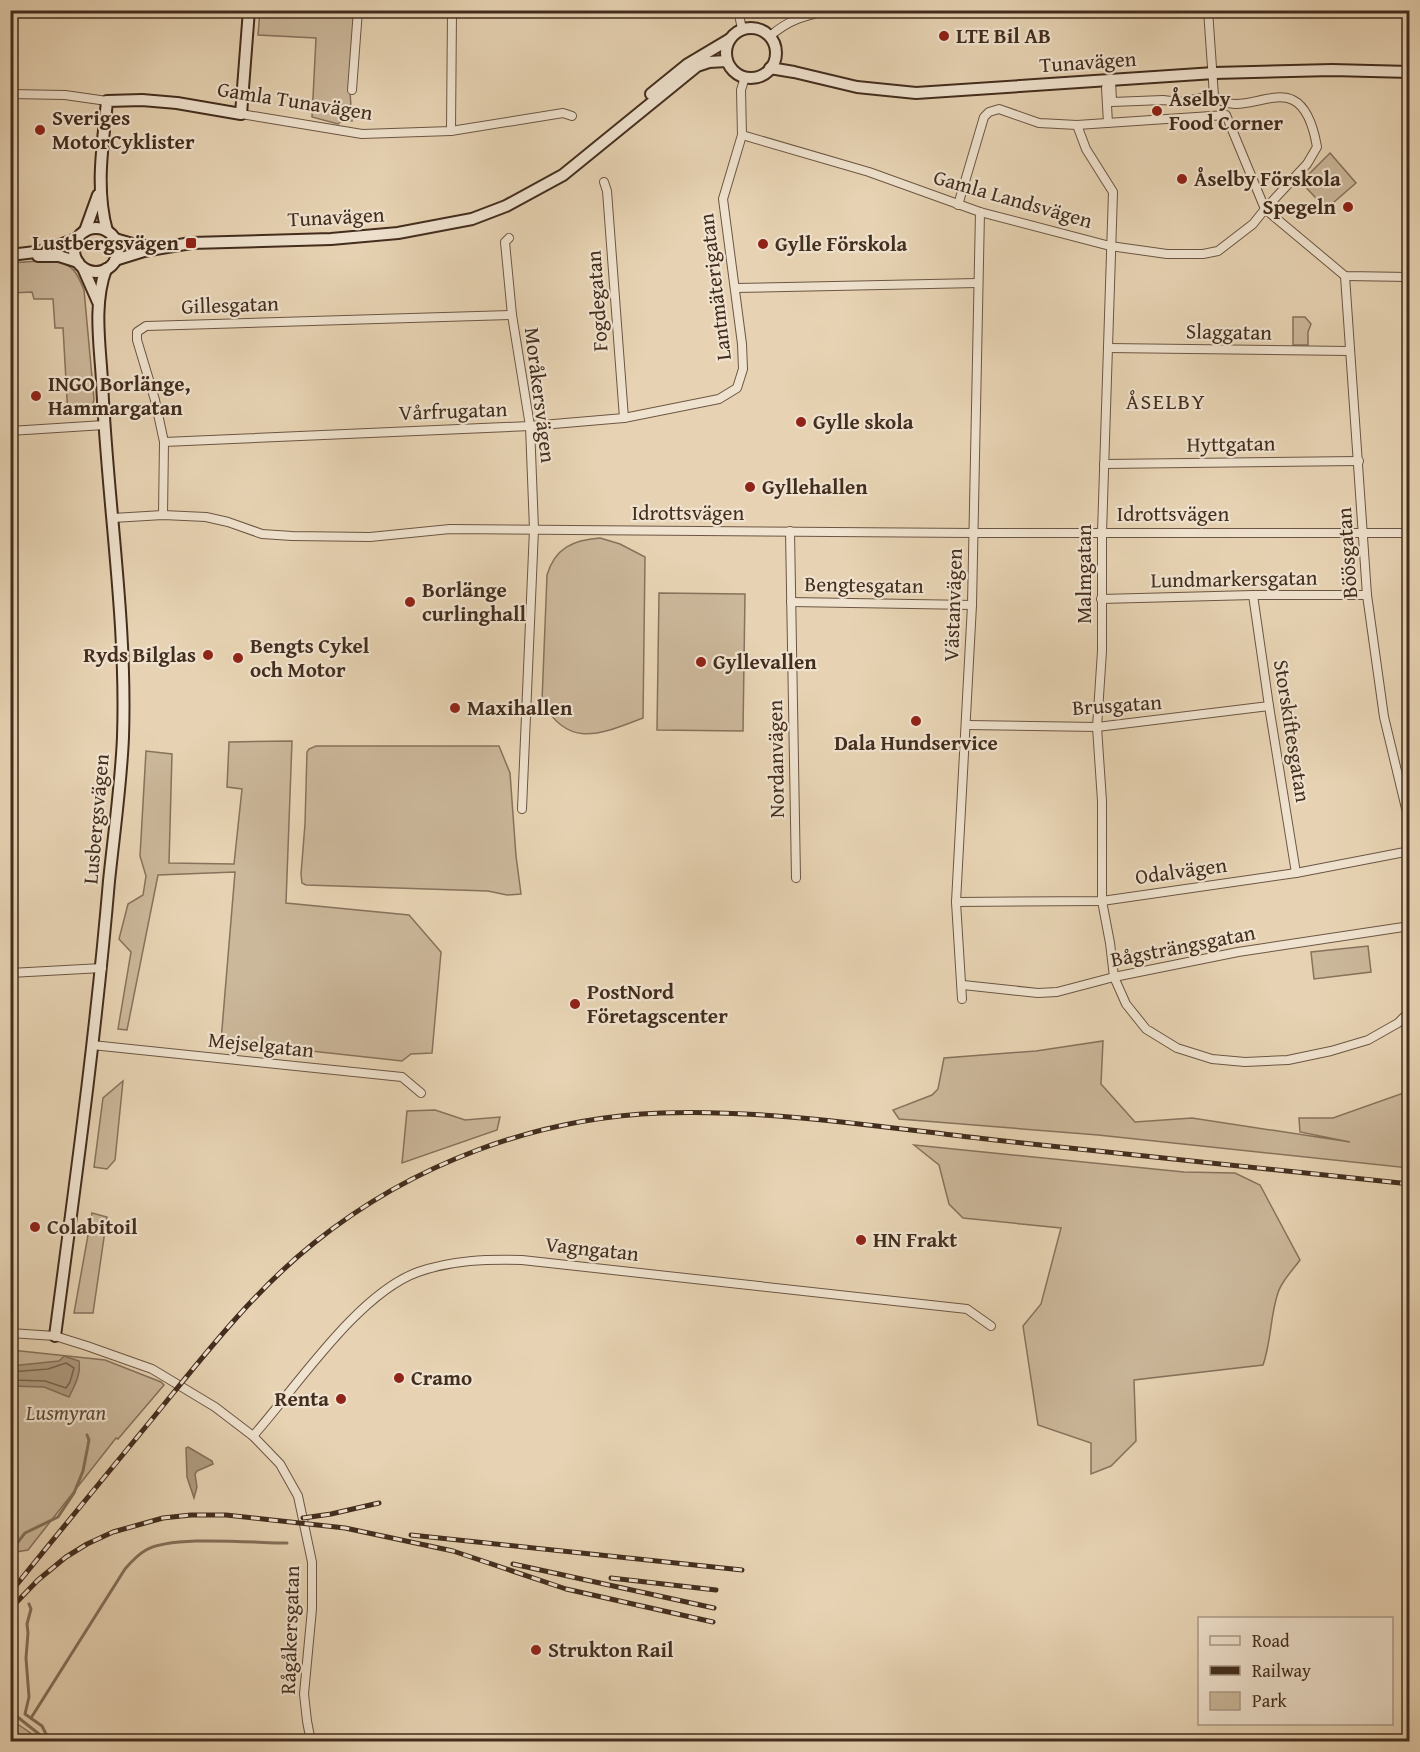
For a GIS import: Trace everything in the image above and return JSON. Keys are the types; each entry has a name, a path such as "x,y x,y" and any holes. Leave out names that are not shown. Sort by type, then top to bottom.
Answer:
{"street":[{"path":"241,114 249,10"},
{"path":"352,90 358,10"},
{"path":"451,131 452,10"},
{"path":"738,10 742,30"},
{"path":"770,36 784,24 799,17 830,10"},
{"path":"1108,80 1112,102 1163,100 1179,102 1214,96 1208,10"},
{"path":"757,28 770,36 776,49 776,56 770,68 759,76 744,77 737,74 727,61 726,53 730,39 742,30 757,28"},
{"name":"Tunavägen","path":"506,206 560,173 664,82 693,60 730,39"},
{"name":"Tunavägen","path":"115,260 144,251 191,243 331,239 398,233 472,219 506,206 563,175 689,72 709,62 727,61"},
{"name":"Tunavägen","path":"770,68 857,87 916,93 1214,73 1332,70 1410,72"},
{"name":"Lantmäterigatan","path":"737,388 743,369 723,199 742,135 741,90 744,77"},
{"path":"1108,80 1108,123"},
{"name":"Gamla Tunavägen","path":"10,94 64,95 107,101 142,100 177,103 362,134 451,131 563,113 572,116"},
{"name":"Gamla Landsvägen","path":"742,135 869,172 980,212 1110,246 1167,254 1203,254 1218,251 1253,224 1264,209 1307,164 1317,147 1314,129 1301,105 1291,100 1276,97 1235,104 1222,103 1214,96"},
{"path":"10,257 59,256 96,272 106,269 115,260 118,249 102,213 100,189 107,101"},
{"path":"958,205 984,117 989,112 999,109 1039,123 1077,125 1226,115 1264,209 1345,276 1410,277"},
{"name":"Malmgatan","path":"1077,125 1086,149 1113,192 1102,532 1102,651 1097,727 1102,801 1102,901 1114,977 1126,1004 1146,1029 1177,1048 1212,1059 1245,1062 1288,1060 1331,1051 1368,1040 1398,1023 1410,1011"},
{"name":"Fogdegatan","path":"604,182 607,191 624,418"},
{"path":"80,265 74,250 100,189"},
{"name":"Västanvägen","path":"962,999 963,986 956,902 972,605 980,212"},
{"path":"10,257 44,251 100,228 111,235"},
{"name":"Tunavägen","path":"111,235 136,245 166,248"},
{"name":"Moråkersvägen","path":"509,238 505,242 512,315 530,426 534,529 522,809"},
{"name":"Lusbergsvägen","path":"80,265 99,302"},
{"name":"Lusbergsvägen","path":"55,1336 102,968 123,737 122,667 113,518 104,425 99,302 106,269"},
{"name":"Böösgatan","path":"1345,276 1367,595 1384,717 1410,825"},
{"path":"735,288 978,284"},
{"name":"Gillesgatan","path":"163,515 164,442 155,400 137,340 137,332 146,326 512,315"},
{"name":"Slaggatan","path":"1108,348 1350,351"},
{"name":"Vårfrugatan","path":"164,442 530,426 624,418 719,399 737,388"},
{"path":"10,431 104,425"},
{"name":"Hyttgatan","path":"1104,464 1359,461"},
{"name":"Idrottsvägen","path":"113,518 163,515 206,517 262,534 370,537 450,529 974,533 1364,531 1410,533"},
{"name":"Nordanvägen","path":"790,531 796,878"},
{"name":"Storskiftesgatan","path":"1253,595 1296,873"},
{"name":"Lundmarkersgatan","path":"1101,599 1367,595"},
{"name":"Bengtesgatan","path":"791,602 972,605"},
{"name":"Brusgatan","path":"967,724 1097,727 1269,706"},
{"name":"Odalvägen","path":"956,902 1102,901 1296,873 1410,851"},
{"name":"Bågsträngsgatan","path":"963,986 1038,993 1057,992 1114,977 1238,952 1410,926"},
{"path":"10,973 102,968"},
{"name":"Mejselgatan","path":"92,1045 149,1053 402,1077 421,1093"},
{"name":"Vagngatan","path":"253,1436 364,1308 398,1282 417,1273 479,1259 522,1260 967,1309 990,1326"},
{"name":"Rågåkersgatan","path":"10,1333 55,1336 152,1369 215,1407 253,1436 280,1464 298,1496 312,1562 312,1609 304,1694 311,1742"}],"green space":[{"path":"260,11 354,11 350,92 352,121 343,120 338,124 312,117 316,38 258,35"},
{"path":"1330,153 1356,183 1326,209 1301,182"},
{"path":"54,260 74,270 84,290 94,399 92,410 84,415 68,416 63,328 55,328 53,299 34,299 32,292 11,293 10,263"},
{"path":"1293,317 1305,317 1311,324 1308,332 1308,345 1293,345"},
{"path":"600,538 620,544 645,557 643,718 599,733 587,734 563,727 542,701 547,575 555,558 566,547 573,543"},
{"name":"Gyllevallen","path":"659,593 745,594 743,731 657,730"},
{"path":"292,741 286,903 409,915 441,952 432,1053 411,1054 402,1061 221,1041 235,872 158,875 127,1030 118,1029 131,952 119,939 128,904 143,895 146,876 140,856 146,751 172,754 169,863 234,864 242,789 227,787 229,742"},
{"path":"316,746 499,746 510,773 521,894 302,883 307,752"},
{"path":"1368,946 1371,972 1314,979 1311,952"},
{"path":"1103,1041 1101,1084 1135,1122 1192,1118 1350,1142 1300,1132 1299,1118 1333,1118 1409,1091 1409,1168 1098,1135 899,1119 893,1110 932,1095 938,1089 944,1058 1036,1051"},
{"path":"123,1081 115,1160 107,1169 94,1167 103,1098"},
{"path":"435,1110 465,1120 500,1117 497,1130 402,1163 407,1111"},
{"path":"914,1145 1184,1172 1235,1173 1260,1185 1300,1260 1279,1291 1263,1365 1134,1380 1136,1441 1111,1466 1091,1474 1091,1443 1038,1425 1023,1326 1041,1304 1061,1228 963,1218 949,1204 939,1165"},
{"path":"92,1213 107,1217 93,1313 74,1313"},
{"name":"Lusmyran","path":"11,1350 105,1360 164,1385 118,1439 116,1438 28,1550 16,1552 11,1561"},
{"path":"10,1719 38,1738 41,1741 11,1741"}],"water":[{"path":"64,1356 79,1361 78,1375 69,1397 44,1387 11,1386 11,1366 59,1361"},
{"path":"186,1448 212,1461 213,1464 195,1474 197,1487 194,1498 187,1477"}],"waterway":[{"path":"10,1552 25,1533 58,1517 74,1493 83,1471 89,1440 87,1435"},
{"path":"31,1718 125,1569 143,1552 158,1545 194,1541 287,1543"},
{"path":"29,1604 31,1609 27,1624 26,1658 29,1697 25,1714 42,1726 50,1742"},
{"path":"10,1711 49,1742"}],"railway":[{"path":"10,1593 212,1346 251,1302 292,1262 352,1215 392,1190 434,1168 477,1150 522,1136 567,1124 614,1117 661,1113 744,1114 828,1120 1410,1184"},
{"path":"303,1518 379,1503"},
{"path":"10,1609 38,1580 66,1557 113,1532 163,1518 226,1515 345,1528 453,1551 566,1589 713,1622"},
{"path":"411,1535 742,1570"},
{"path":"513,1564 714,1608"},
{"path":"611,1578 716,1590"}],"place":[{"name":"LTE Bil AB","path":"944,36"},
{"name":"Åselby Food Corner","path":"1157,111"},
{"name":"Sveriges MotorCyklister","path":"40,130"},
{"name":"Åselby Förskola","path":"1182,179"},
{"name":"Spegeln","path":"1348,207"},
{"name":"Lustbergsvägen","path":"191,243"},
{"name":"Gylle Förskola","path":"763,244"},
{"name":"INGO Borlänge, Hammargatan","path":"36,396"},
{"name":"Gylle skola","path":"801,422"},
{"name":"Gyllehallen","path":"750,487"},
{"name":"Borlänge curlinghall","path":"410,602"},
{"name":"Ryds Bilglas","path":"208,655"},
{"name":"Bengts Cykel och Motor","path":"238,658"},
{"name":"Gyllevallen","path":"701,662"},
{"name":"Maxihallen","path":"455,708"},
{"name":"Dala Hundservice","path":"916,721"},
{"name":"PostNord Företagscenter","path":"575,1004"},
{"name":"Colabitoil","path":"35,1227"},
{"name":"HN Frakt","path":"861,1240"},
{"name":"Cramo","path":"399,1378"},
{"name":"Renta","path":"341,1399"},
{"name":"Strukton Rail","path":"536,1650"}],"district":[{"name":"ÅSELBY","path":"1166,401"}]}
